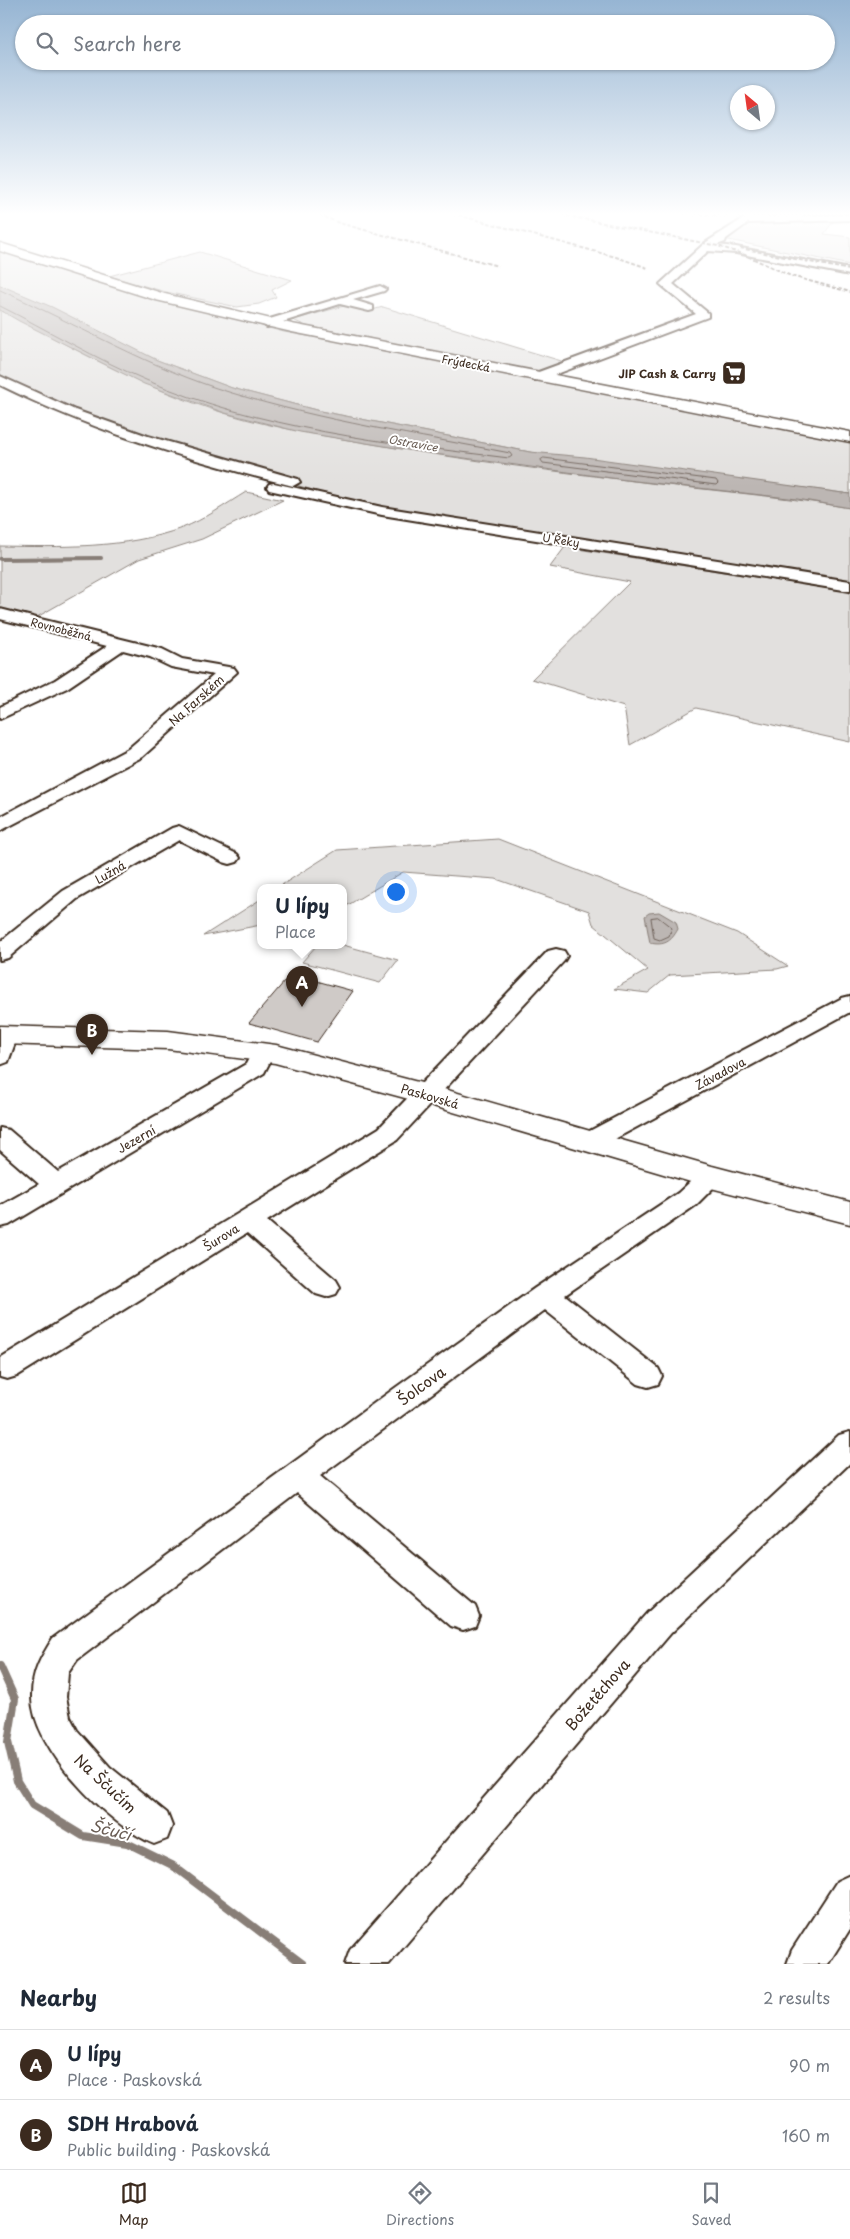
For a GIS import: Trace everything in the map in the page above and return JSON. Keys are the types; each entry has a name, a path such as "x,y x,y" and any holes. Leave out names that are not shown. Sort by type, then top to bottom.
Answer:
{"main road":[{"name":"Frýdecká","path":"192,304 267,323 850,437"},
{"name":"Paskovská","path":"2,1042 147,1039 210,1044 263,1052 426,1094 711,1177 850,1213"}],"street":[{"path":"267,323 328,304"},
{"path":"353,304 369,308"},
{"path":"537,377 704,315 690,304"},
{"path":"0,380 40,401 109,429 294,482 314,496"},
{"name":"U Řeky","path":"274,487 382,511 850,586"},
{"name":"Rovnoběžná","path":"0,614 121,644"},
{"path":"0,714 61,684 121,644"},
{"name":"Na Farském","path":"0,825 135,753 228,672 177,663 156,653 121,644"},
{"name":"Lužná","path":"0,953 70,895 179,832 230,858"},
{"path":"426,1094 556,956"},
{"name":"Závadova","path":"590,1142 850,1003"},
{"name":"Jezerní","path":"0,1218 256,1068 263,1052"},
{"name":"Šurova","path":"7,1368 388,1134 426,1094"},
{"path":"0,1136 57,1184"},
{"name":"Šolcova","path":"111,1617 298,1476 545,1295 687,1199 711,1177"},
{"path":"249,1220 326,1287"},
{"path":"545,1295 648,1376"},
{"name":"Božetěchova","path":"364,1964 659,1622 850,1444"},
{"path":"298,1476 463,1616"},
{"name":"Na Ščučím","path":"111,1617 65,1649 52,1670 50,1689 54,1719 67,1746 84,1767 154,1826"},
{"path":"814,1961 850,1894"}],"shaded area":[{"path":"39,304 177,304 284,332 383,349 850,442 850,494 530,452 320,411 232,388 157,360"},
{"path":"221,304 260,304 259,304 237,307"},
{"path":"344,306 372,310 383,307 568,363 543,372 406,349 366,337 306,326 293,320"},
{"path":"0,309 82,353 138,380 195,403 264,424 324,436 535,469 850,508 850,585 314,496 313,490 278,480 277,474 118,426 44,398 0,375"},
{"path":"246,492 283,500 202,539 139,559 37,617 0,609 0,546 92,545 138,540 190,525"},
{"path":"565,547 850,592 850,742 696,708 630,745 624,707 532,679 630,582 550,567"},
{"path":"498,839 737,933 788,966 777,969 670,975 648,993 614,989 648,970 593,924 589,911 496,879 403,872 347,906 347,884 283,884 337,850"},
{"path":"257,902 257,926 203,936"},
{"path":"347,946 398,960 380,983 302,962 313,949 347,949"}],"water":[{"name":"Ostravice","path":"0,304 44,304 157,360 232,388 320,411 530,452 585,457 850,494 850,508 797,499 626,480 420,452 300,432 225,413 144,384 0,310"},
{"path":"659,912 676,922 678,929 667,942 659,944 650,943 645,916 649,913"}],"building":[{"path":"291,974 353,991 317,1042 249,1023"}],"waterway":[{"path":"0,559 101,558 42,559"},
{"name":"Ščučí","path":"0,1666 15,1699 8,1742 17,1781 32,1805 83,1836 127,1843 172,1865 303,1964"}],"place":[{"name":"JIP Cash & Carry","path":"734,373"},
{"name":"U lípy","path":"302,1007"},
{"name":"SDH Hrabová","path":"92,1055"}]}
